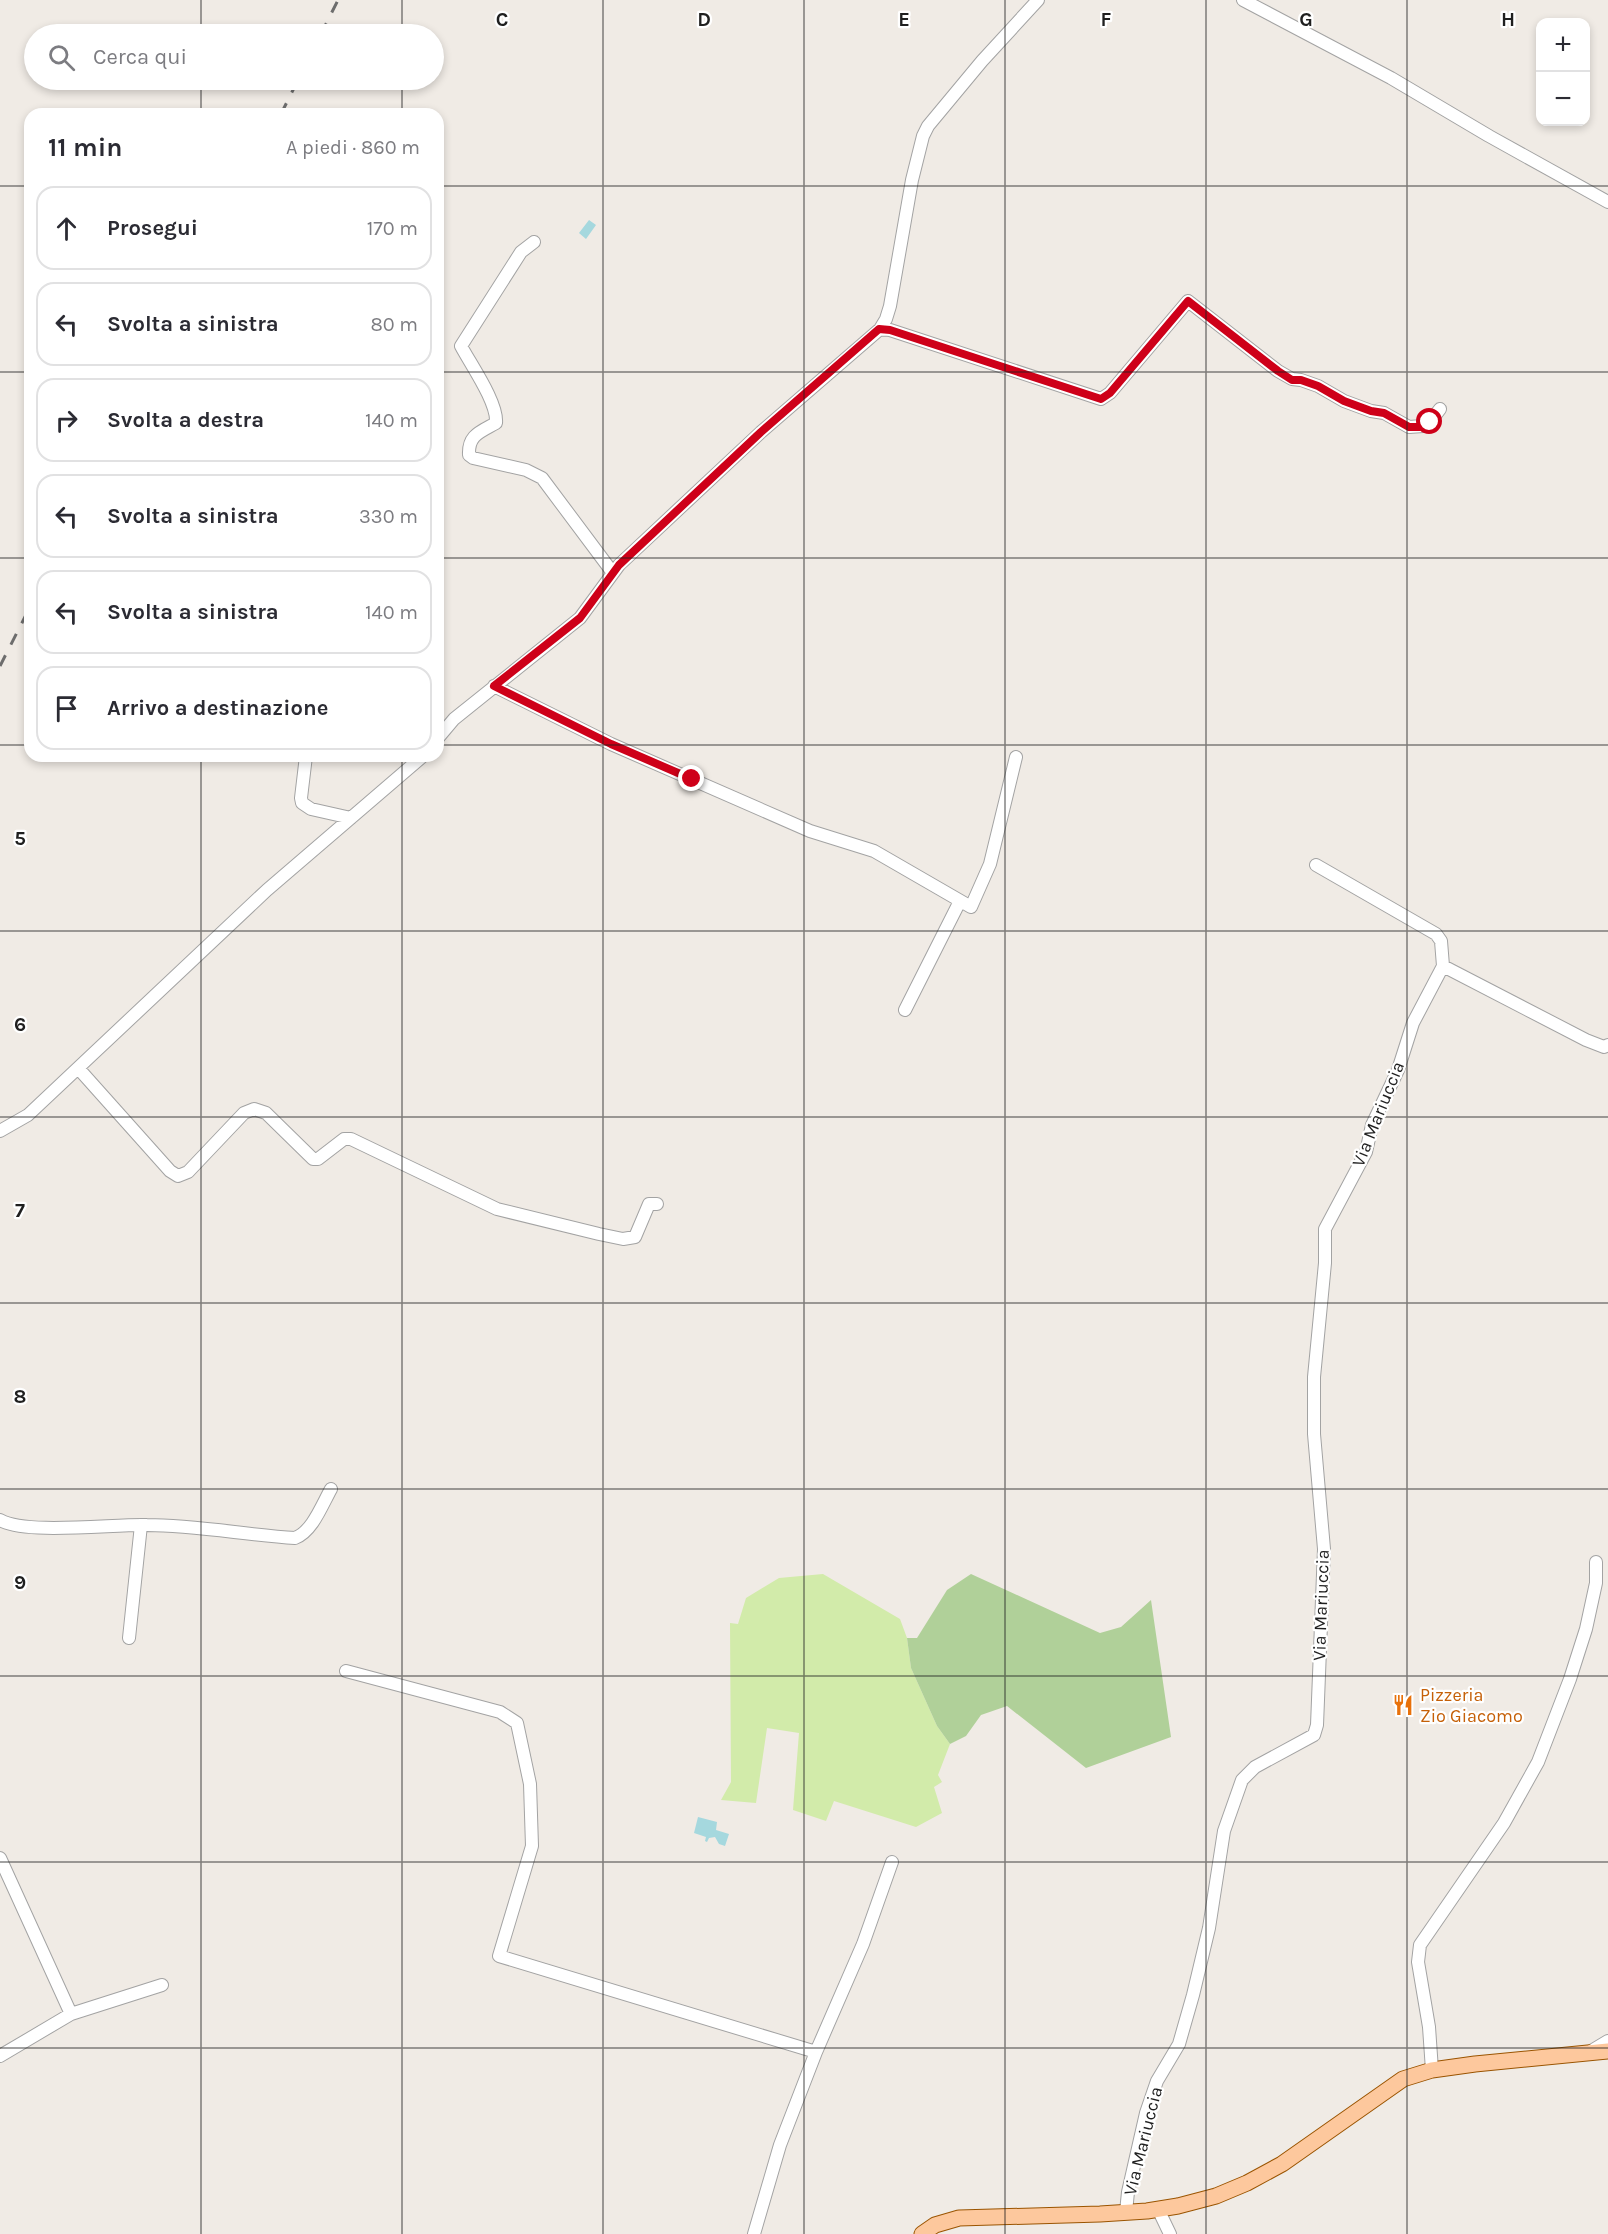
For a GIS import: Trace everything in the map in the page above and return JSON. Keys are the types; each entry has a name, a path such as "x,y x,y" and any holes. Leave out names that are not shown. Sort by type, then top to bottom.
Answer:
{"main road":[{"path":"922,2234 935,2225 959,2217 1126,2212 1158,2209 1216,2196 1282,2164 1403,2079 1432,2070 1475,2064 1608,2051"}],"street":[{"path":"444,731 454,719 580,618 619,565 761,432 879,329 886,319 890,306 912,180 923,136 928,126 982,61 1038,0"},
{"path":"1244,0 1391,78 1489,136 1608,201"},
{"path":"534,242 521,252 462,346 497,417 496,423 470,441 469,455 472,458 526,470 542,478 613,573"},
{"path":"879,329 890,330 960,351 1101,399 1110,393 1188,301 1292,380 1309,382 1344,401 1371,411 1384,413 1409,427 1424,426 1440,409"},
{"path":"494,686 611,744 810,831 874,851 971,907 990,864 1016,757"},
{"path":"305,762 302,803 311,809 351,818"},
{"path":"0,1131 28,1115 267,890 416,762"},
{"path":"1316,865 1436,934 1441,941 1443,966 1596,1045 1604,1047 1608,1045"},
{"path":"904,1010 960,901"},
{"name":"Via Mariuccia","path":"1126,2212 1128,2192 1146,2113 1157,2081 1179,2044 1193,1995 1209,1928 1224,1832 1242,1780 1255,1767 1314,1735 1317,1725 1324,1549 1314,1434 1314,1377 1325,1229 1366,1152 1372,1125 1398,1070 1413,1023 1443,966"},
{"path":"78,1068 170,1172 178,1176 188,1172 244,1113 254,1109 266,1113 313,1159 318,1159 344,1139 351,1139 497,1209 599,1234 623,1239 634,1237 650,1204 657,1204"},
{"path":"0,1520 7,1524 32,1527 141,1525 295,1538 311,1524 331,1489"},
{"path":"129,1638 141,1525"},
{"path":"1432,2070 1429,2027 1418,1962 1420,1945 1504,1823 1538,1762 1570,1679 1586,1629 1596,1583 1596,1562"},
{"path":"346,1671 500,1712 517,1723 530,1784 532,1846 499,1956 816,2052"},
{"path":"0,1858 3,1872 71,2014"},
{"path":"754,2234 780,2145 862,1944 892,1862"},
{"path":"0,2056 71,2014 162,1985"},
{"path":"1587,2053 1608,2041"},
{"path":"1158,2209 1170,2234"}],"green space":[{"path":"823,1574 900,1619 907,1638 911,1668 937,1726 950,1744 938,1775 942,1782 934,1787 942,1813 916,1827 834,1801 826,1821 793,1810 799,1733 767,1728 756,1803 721,1800 731,1782 730,1623 738,1624 746,1598 779,1578"},
{"path":"971,1574 1100,1633 1121,1627 1151,1600 1171,1737 1086,1768 1007,1706 981,1715 966,1736 950,1744 937,1726 911,1668 907,1638 917,1638 947,1590"}],"water":[{"path":"589,220 596,225 586,239 579,233"},
{"path":"698,1817 717,1822 716,1830 729,1834 725,1846 719,1844 715,1837 709,1838 707,1842 706,1837 694,1833"}],"railway":[{"path":"326,24 338,0"},
{"path":"284,108 293,90"},
{"path":"0,666 24,619"}],"place":[{"name":"Pizzeria Zio Giacomo","path":"1403,1705"}],"route":[{"path":"692,779 611,744 494,686 580,618 619,565 761,432 879,329 890,330 960,351 1101,399 1110,393 1188,301 1292,380 1309,382 1344,401 1371,411 1384,413 1409,427 1424,426 1430,422"}]}
